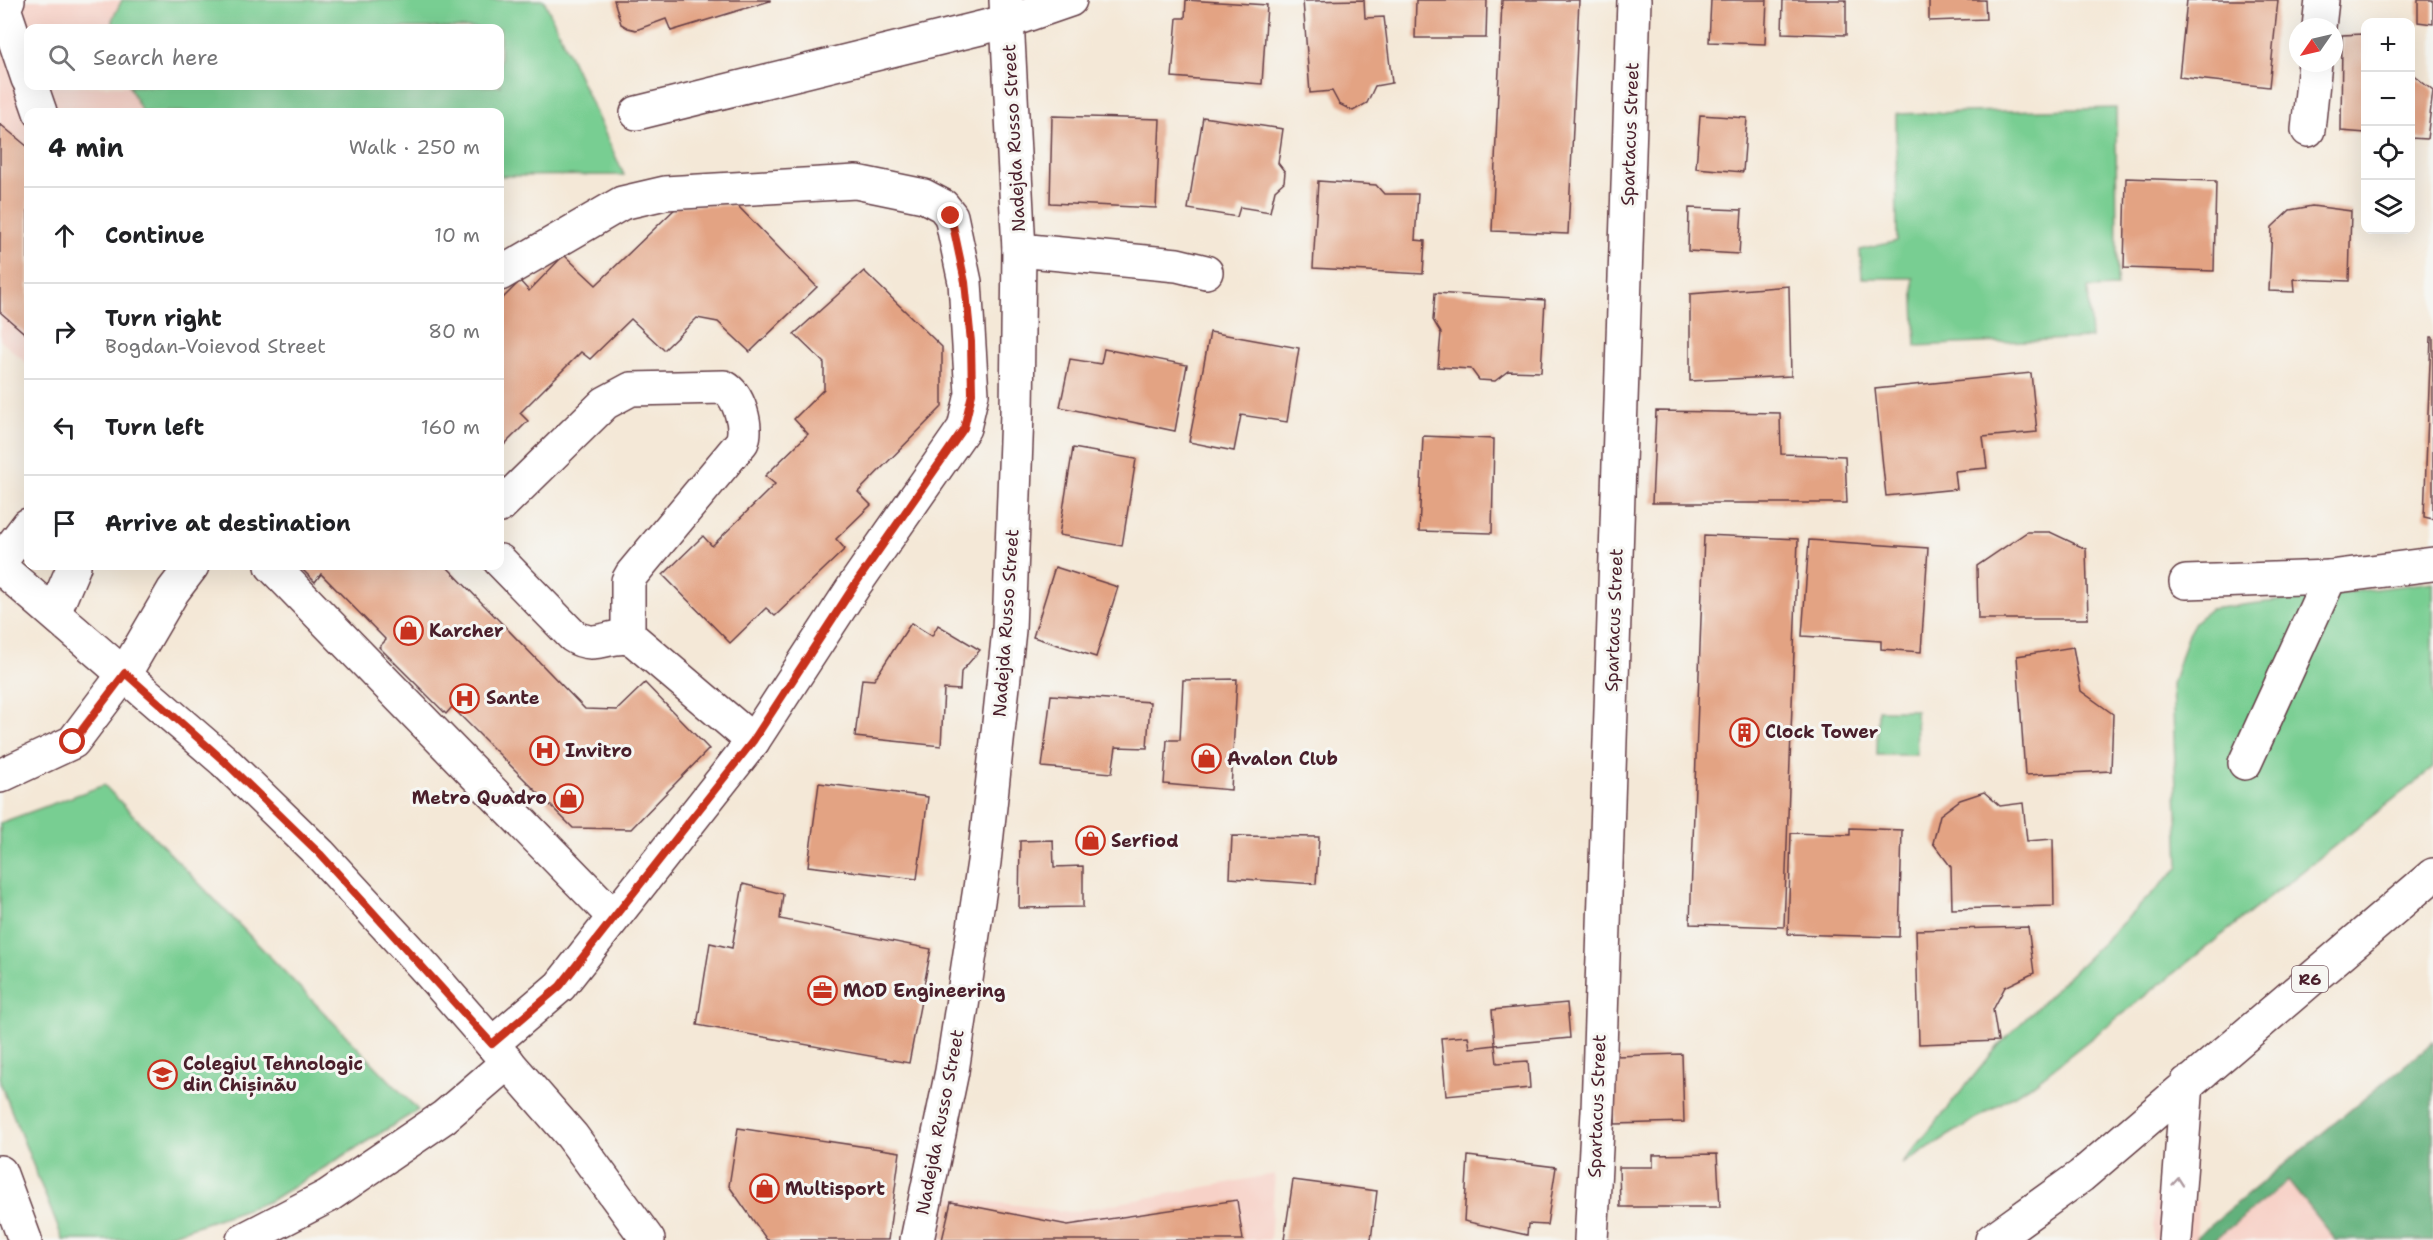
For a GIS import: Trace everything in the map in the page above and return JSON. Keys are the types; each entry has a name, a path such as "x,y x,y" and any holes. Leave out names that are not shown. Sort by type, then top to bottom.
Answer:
{"street":[{"path":"8,0 4,8 24,67"},
{"path":"637,113 1007,11 1070,0"},
{"name":"Spartacus Street","path":"1591,1240 1598,1111 1634,0"},
{"path":"2320,18 2322,0"},
{"name":"Nadejda Russo Street","path":"917,1240 952,1071 984,862 1009,630 1017,424 1019,250 1007,11"},
{"path":"2308,130 2314,72"},
{"path":"32,90 39,108"},
{"path":"243,1240 328,1196 444,1117 560,986 753,741 856,583 964,428 972,394 971,342 965,282 951,216 943,206 924,196 856,182 664,193 622,203 504,272"},
{"path":"1019,250 1177,265 1206,272"},
{"path":"504,502 605,403 621,392 631,389 724,387 731,391 737,401 742,422 744,435 742,442 632,574 628,581 628,638"},
{"path":"24,531 0,564 224,761 320,854 573,1136 648,1240"},
{"path":"2186,582 2330,577 2433,564"},
{"path":"504,565 581,641 588,643 628,638 753,741"},
{"path":"54,613 72,570"},
{"path":"0,776 73,742 125,673 173,591 189,570"},
{"path":"276,570 613,916"},
{"path":"2245,763 2330,577"},
{"name":"R6","path":"1992,1240 2081,1176 2433,875"},
{"path":"2175,1240 2187,1083"},
{"path":"0,1172 25,1240"},
{"path":"2027,1240 2081,1176"}],"shaded area":[{"path":"0,0 122,0 112,20 113,24 24,24 24,90 131,90 140,108 24,108 24,361 0,340"},
{"path":"1275,1174 1270,1240 934,1240 946,1196 1071,1212"},
{"path":"2288,1181 2335,1240 2214,1240"},
{"path":"2154,1193 2198,1201 2196,1240 2153,1240"}],"green space":[{"path":"122,0 544,0 624,175 504,176 504,108 140,108 131,90 504,90 504,24 113,24 112,20"},
{"path":"2116,108 2117,287 2088,288 2091,338 1916,346 1913,278 1862,278 1860,250 1897,241 1896,114"},
{"path":"2433,582 2433,768 2036,1082 1902,1164 1999,1045 2179,867 2172,684 2187,636 2195,622 2210,609"},
{"path":"1878,710 1916,710 1917,755 1877,755"},
{"name":"Colegiul Tehnologic din Chișinău","path":"104,785 418,1110 270,1201 155,1240 63,1240 0,1082 0,823"},
{"path":"2433,1042 2433,1240 2335,1240 2288,1181 2214,1240 2196,1240 2196,1237"}],"building":[{"path":"614,0 770,1 671,31 666,19 636,30 628,28 621,24"},
{"path":"1186,0 1267,5 1262,84 1172,77 1177,18 1185,18"},
{"path":"1364,0 1365,18 1384,17 1392,83 1375,86 1367,103 1353,111 1339,104 1332,91 1310,93 1303,1"},
{"path":"1416,0 1487,0 1486,38 1415,38"},
{"path":"1502,0 1579,0 1568,234 1492,231"},
{"path":"1711,0 1767,0 1765,44 1709,42"},
{"path":"1783,0 1846,0 1846,35 1782,33"},
{"path":"1929,0 1985,0 1986,19 1929,21"},
{"path":"2187,0 2278,0 2269,87 2179,77"},
{"path":"2418,0 2433,0 2433,24 2418,22"},
{"path":"2361,34 2361,133 2341,131 2343,35"},
{"path":"2415,76 2433,91 2427,139 2415,138"},
{"path":"1700,115 1747,118 1743,172 1696,168"},
{"path":"1052,116 1160,119 1156,208 1050,203"},
{"path":"1203,117 1283,129 1278,163 1285,172 1284,182 1275,190 1270,212 1240,207 1237,217 1188,209"},
{"path":"0,124 24,144 24,333 0,312"},
{"path":"2126,178 2216,181 2214,271 2124,268"},
{"path":"1318,181 1376,185 1384,194 1418,194 1415,240 1425,241 1423,274 1313,268"},
{"path":"737,205 817,287 750,352 718,322 697,318 664,350 631,319 590,359 581,352 520,413 528,421 504,445 504,297 520,281 529,291 564,255 596,285 678,206"},
{"path":"2312,206 2351,211 2349,281 2294,279 2295,292 2269,291 2272,227 2290,210"},
{"path":"1689,208 1742,210 1739,254 1688,251"},
{"path":"864,271 942,347 942,407 858,492 871,505 836,539 845,549 775,616 766,608 730,643 663,575 703,536 712,546 775,484 765,476 808,434 794,419 824,389 824,363 794,334"},
{"path":"1789,286 1791,376 1690,381 1690,294"},
{"path":"1435,293 1545,300 1541,372 1508,371 1495,381 1479,380 1471,369 1438,367 1441,333 1433,320"},
{"path":"1210,332 1299,348 1287,422 1241,415 1234,451 1189,442"},
{"path":"2431,337 2433,337 2433,519 2424,517"},
{"path":"1104,349 1187,365 1175,431 1060,407 1070,359 1101,364"},
{"path":"2031,373 2037,432 1983,437 1987,468 1955,471 1957,489 1886,496 1875,389"},
{"path":"1656,411 1780,413 1781,454 1845,456 1847,503 1652,503"},
{"path":"1423,436 1494,439 1492,533 1419,531"},
{"path":"1073,448 1136,459 1122,546 1059,535"},
{"path":"2027,532 2050,532 2086,549 2088,619 1978,619 1977,566"},
{"name":"Clock Tower","path":"1704,535 1798,539 1784,927 1690,924"},
{"path":"1809,540 1928,548 1921,652 1881,649 1881,641 1802,636"},
{"path":"1055,567 1118,587 1096,657 1033,637"},
{"path":"303,570 450,570 585,709 617,710 645,683 709,749 631,829 573,828 452,707 446,714 379,647 386,640 321,574 315,582"},
{"path":"911,623 932,636 938,625 980,650 961,672 960,690 944,689 941,746 855,737 862,679 874,680"},
{"path":"2073,647 2081,691 2113,714 2111,771 2025,775 2017,656"},
{"path":"1237,679 1231,790 1164,784 1167,740 1180,740 1183,680"},
{"path":"1051,695 1150,702 1147,748 1116,747 1112,773 1042,767"},
{"path":"819,783 928,797 917,879 808,866"},
{"path":"1984,792 2000,806 2023,803 2027,841 2053,839 2054,906 1952,909 1951,867 1933,843 1940,815 1960,800"},
{"path":"1850,828 1902,830 1899,937 1788,934 1791,833 1850,835"},
{"path":"1232,836 1319,837 1316,884 1230,878"},
{"path":"1053,840 1054,867 1083,866 1083,907 1019,908 1020,841"},
{"path":"743,884 783,894 780,919 931,949 909,1063 697,1025 710,943 732,948"},
{"path":"2028,927 2034,973 2005,987 1993,1010 1998,1041 1919,1044 1916,930"},
{"path":"1567,1003 1570,1038 1495,1045 1492,1010"},
{"path":"1468,1036 1470,1048 1495,1045 1497,1063 1528,1061 1530,1088 1446,1096 1441,1038"},
{"path":"1682,1054 1684,1122 1615,1124 1615,1056"},
{"path":"738,1128 900,1152 888,1240 767,1240 729,1186"},
{"path":"1717,1154 1720,1207 1620,1207 1619,1167 1653,1167 1653,1155"},
{"path":"1468,1156 1556,1167 1547,1225 1528,1224 1527,1235 1464,1221"},
{"path":"1293,1180 1377,1191 1371,1240 1284,1240"},
{"path":"1237,1200 1243,1240 942,1240 951,1202 1068,1225"}],"place":[{"name":"Karcher","path":"408,631"},
{"name":"Sante","path":"465,698"},
{"name":"Clock Tower","path":"1744,732"},
{"name":"Invitro","path":"544,751"},
{"name":"Avalon Club","path":"1206,759"},
{"name":"Metro Quadro","path":"568,798"},
{"name":"Serfiod","path":"1090,841"},
{"name":"MOD Engineering","path":"822,991"},
{"name":"Colegiul Tehnologic din Chișinău","path":"162,1074"},
{"name":"Multisport","path":"764,1189"}],"route":[{"path":"73,742 125,673 224,761 320,854 492,1044 560,986 753,741 856,583 964,428 972,394 971,342 965,282 951,216"}]}
